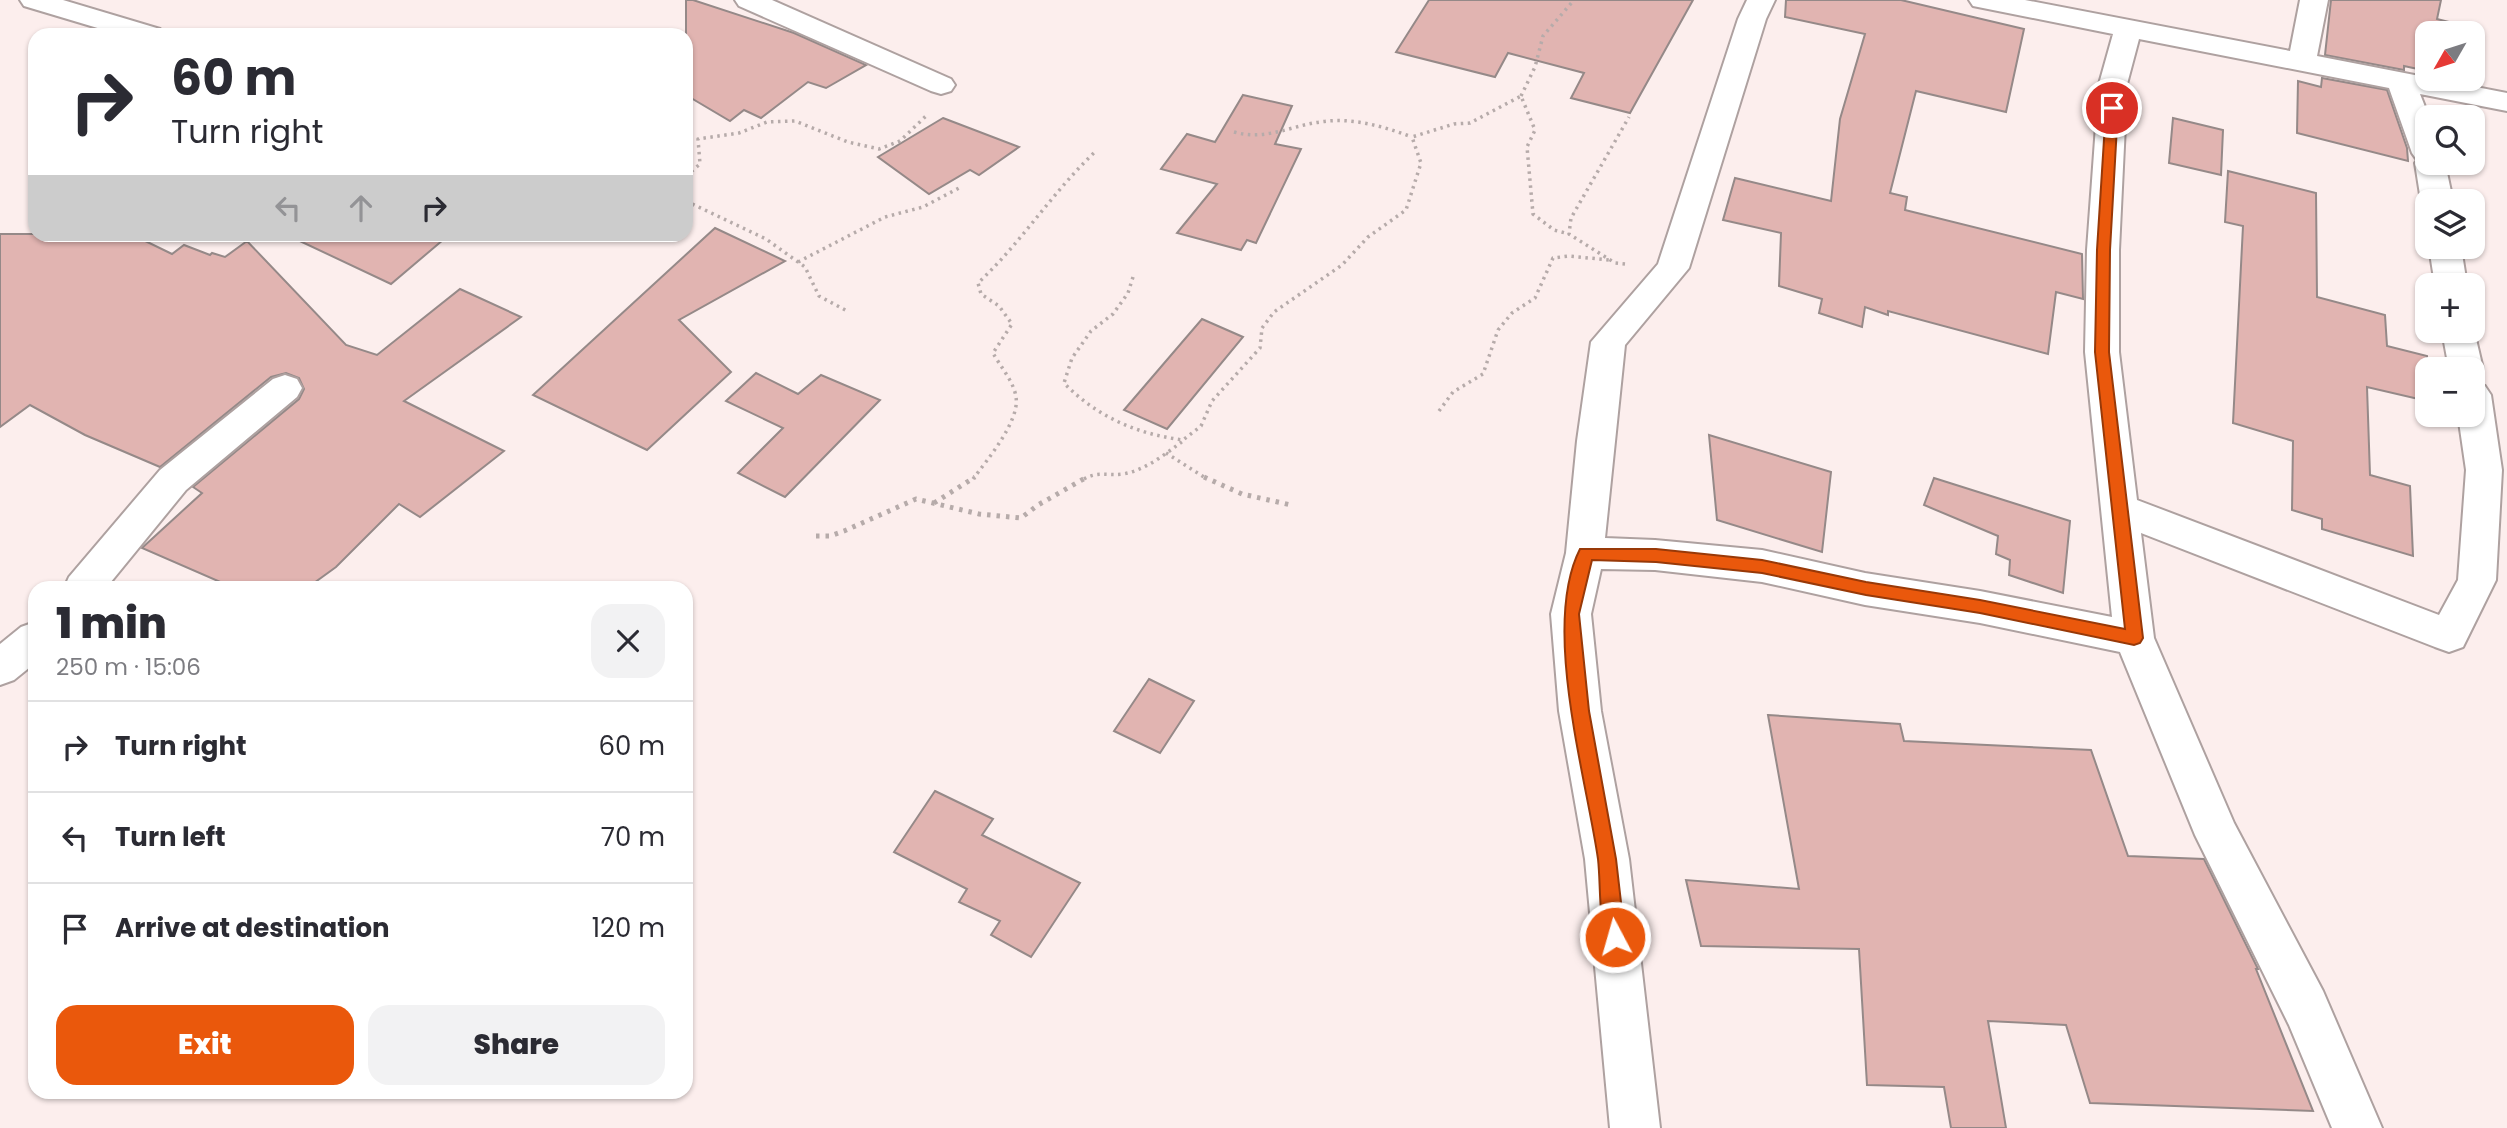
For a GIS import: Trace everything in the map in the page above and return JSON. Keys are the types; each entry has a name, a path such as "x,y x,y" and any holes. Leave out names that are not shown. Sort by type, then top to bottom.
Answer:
{"street":[{"path":"34,0 127,28"},
{"path":"749,0 941,85"},
{"path":"1635,1128 1607,859 1580,711 1571,614 1585,553 1595,441 1608,342 1673,268 1760,0"},
{"path":"1983,0 2107,17 2402,83 2507,102"},
{"path":"2302,60 2314,0"},
{"path":"2107,17 2113,84 2104,250 2102,352 2122,509 2134,638 2217,835 2306,1008 2357,1128"},
{"path":"2402,83 2415,119"},
{"path":"89,581 173,480 285,388"},
{"path":"2122,509 2449,635 2477,580 2484,470 2478,427"},
{"path":"1585,553 1656,555 1762,566 1866,589 1980,607 2134,638"},
{"path":"0,668 28,645"}],"path":[{"path":"1234,132 1246,137 1266,136 1318,121 1348,121 1374,122 1412,137 1454,124 1470,123 1521,96 1535,67 1543,36 1574,0"},
{"path":"693,170 700,164 698,139 739,133 767,122 794,121 848,142 880,149 900,141 930,112 941,85"},
{"path":"1521,96 1535,130 1527,147 1533,214 1554,230 1569,234 1615,263 1648,267 1676,257"},
{"path":"1569,234 1570,218 1629,117"},
{"path":"816,536 830,536 845,531 916,499 979,514 1021,518 1038,505 1095,473 1123,474 1153,463 1201,426 1212,401 1260,348 1262,328 1274,312 1342,265 1368,237 1406,210 1422,163 1412,137"},
{"path":"934,503 972,481 1002,439 1017,407 1016,394 993,353 1012,324 999,306 981,294 978,284 1008,255 1069,176 1097,150"},
{"path":"798,262 886,217 923,207 959,188"},
{"path":"693,204 766,239 806,267 819,296 849,312"},
{"path":"1439,411 1453,393 1483,374 1498,330 1512,313 1535,298 1553,258 1569,256 1609,260"},
{"path":"1133,277 1128,293 1113,314 1091,331 1072,358 1064,383 1084,400 1121,424 1155,437 1184,440"},
{"path":"1166,453 1208,479 1242,494 1291,505"}],"building":[{"path":"686,0 693,0 794,33 866,65 826,88 808,82 761,118 744,110 730,121 693,99 693,28 686,28"},
{"path":"1429,0 1693,0 1630,113 1571,98 1584,73 1508,53 1495,77 1396,52"},
{"path":"1786,0 1901,0 2024,29 2006,112 1916,91 1890,193 1907,197 1905,210 2082,254 2083,299 2056,292 2048,354 1888,311 1888,315 1865,307 1862,327 1819,313 1822,299 1779,286 1781,233 1723,220 1735,178 1831,201 1840,119 1865,34 1785,17"},
{"path":"2331,0 2441,0 2437,19 2445,21 2415,21 2415,68 2404,66 2404,70 2325,55"},
{"path":"2322,78 2387,90 2407,148 2408,161 2297,133 2298,81 2321,87"},
{"path":"1243,95 1292,106 1275,144 1301,149 1256,243 1247,240 1241,250 1177,233 1217,184 1161,169 1187,134 1215,142"},
{"path":"943,118 1019,147 979,175 970,170 929,194 878,157"},
{"path":"2173,118 2223,130 2221,175 2169,163"},
{"path":"2228,171 2316,193 2317,297 2385,315 2387,346 2427,356 2415,357 2415,398 2367,387 2370,475 2410,486 2413,556 2322,529 2322,519 2292,510 2293,441 2233,423 2243,226 2225,222"},
{"path":"715,228 785,261 679,320 731,372 647,450 533,395"},
{"path":"0,234 28,234 28,242 147,242 172,254 184,245 210,255 212,253 225,257 248,242 346,345 377,355 460,289 521,317 404,401 504,451 420,517 399,504 336,567 317,581 218,581 142,548 202,493 193,487 299,399 304,389 299,378 286,373 271,377 160,467 85,435 30,405 0,427"},
{"path":"302,242 441,242 391,284"},
{"path":"1202,319 1243,337 1167,429 1124,410"},
{"path":"756,373 798,394 821,375 880,400 785,497 738,473 783,428 726,401"},
{"path":"1709,435 1831,472 1822,552 1717,520"},
{"path":"1934,478 2070,521 2063,593 2009,575 2010,560 1996,554 1998,536 1924,505"},
{"path":"1149,679 1194,701 1160,753 1114,731"},
{"path":"1768,715 1900,724 1904,741 2091,750 2128,856 2204,859 2258,969 2313,1111 2090,1103 2066,1025 1988,1021 2006,1128 1951,1128 1944,1087 1867,1085 1859,949 1701,946 1686,880 1799,889"},
{"path":"935,791 993,819 982,835 1080,883 1031,957 991,935 1000,921 959,902 967,889 894,852"}],"route":[{"path":"1615,937 1607,859 1580,711 1571,614 1585,553 1656,555 1762,566 1866,589 1980,607 2134,638 2122,509 2102,352 2104,250 2112,108"}]}
